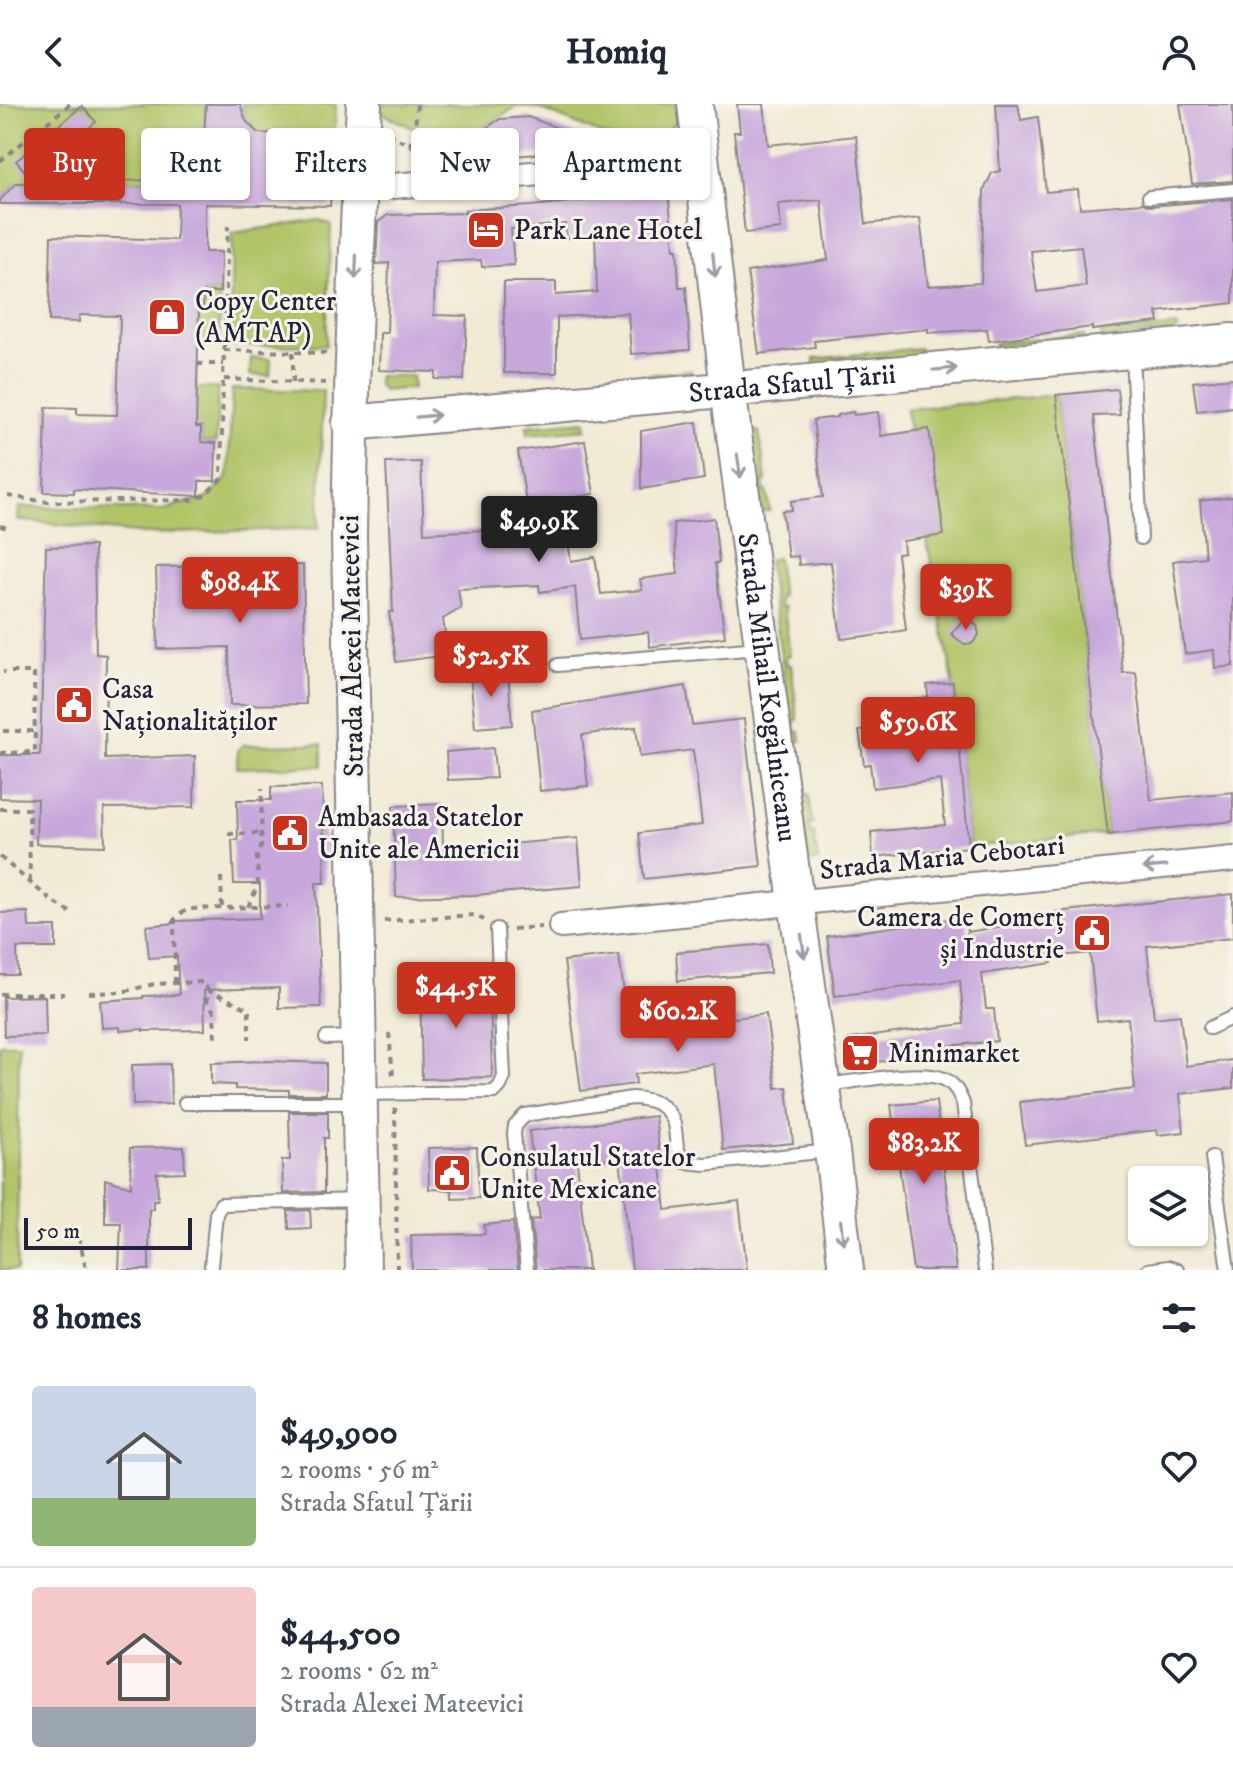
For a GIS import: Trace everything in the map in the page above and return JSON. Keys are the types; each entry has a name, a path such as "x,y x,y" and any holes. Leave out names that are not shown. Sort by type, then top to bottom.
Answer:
{"main road":[{"name":"Strada Mihail Kogălniceanu","path":"695,104 698,128"},
{"name":"Strada Alexei Mateevici","path":"359,200 350,423 350,551 363,1270"},
{"name":"Strada Mihail Kogălniceanu","path":"707,200 728,389 846,1270"},
{"name":"Strada Sfatul Țării","path":"350,423 1233,341"}],"street":[{"path":"395,186 535,174"},
{"name":"Strada Maria Cebotari","path":"561,926 1233,859"}],"lane":[{"path":"1149,197 1233,190"},
{"path":"1132,351 1141,538"},
{"path":"558,665 763,647"},
{"path":"185,1103 494,1092 504,1077 497,929"},
{"path":"1210,1028 1233,1017"},
{"path":"326,1038 359,1037"},
{"path":"822,1085 901,1076 936,1077 953,1085 963,1103 985,1270"},
{"path":"527,1270 514,1134 515,1126 525,1115 632,1098 647,1099 658,1102 668,1113 673,1123 677,1153 685,1162 705,1164 832,1151"},
{"path":"1212,1157 1228,1270"},
{"path":"211,1266 216,1214 221,1204 362,1200"},
{"path":"1148,1270 1168,1267 1177,1270"}],"path":[{"path":"0,161 70,104"},
{"path":"371,116 410,145 417,104"},
{"path":"8,496 48,502 191,500 205,495 221,479 228,226"},
{"path":"224,350 333,354"},
{"path":"293,352 293,382"},
{"path":"197,364 223,364"},
{"path":"223,379 332,383"},
{"path":"0,526 8,528"},
{"path":"0,753 35,752 34,672 3,672"},
{"path":"3,731 35,731"},
{"path":"248,907 258,885 262,788"},
{"path":"0,809 29,809 30,882"},
{"path":"228,834 261,833"},
{"path":"0,857 52,901 70,912"},
{"path":"221,877 222,908"},
{"path":"175,983 174,920 183,912 189,909 288,906"},
{"path":"384,921 474,915 497,929 561,926"},
{"path":"89,993 122,992 154,984 204,982 207,1003 214,1011 215,1038"},
{"path":"207,990 249,1009 249,1039"},
{"path":"0,994 64,994"},
{"path":"394,1094 397,1270"},
{"path":"79,1237 86,1270"}],"green space":[{"path":"0,104 206,104 204,128 141,128 141,180 125,181 125,128 24,128 24,183 16,183 0,200"},
{"path":"242,104 336,104 335,128 266,128 266,143 246,121"},
{"path":"377,104 676,104 678,120 670,128 586,128 540,109 518,106 482,128 412,128 376,110"},
{"path":"319,220 331,225 326,345 230,346 232,233"},
{"path":"204,292 220,292 219,342 198,343 199,307"},
{"path":"1177,326 1177,331 1102,339 1101,333"},
{"path":"1084,335 1085,342 995,350 994,343"},
{"path":"920,348 921,357 814,367 814,359"},
{"path":"251,358 271,359 270,376 250,375"},
{"path":"691,370 692,377 611,385 610,379"},
{"path":"378,376 412,376 413,388 383,391 378,385"},
{"path":"196,388 218,388 216,443 201,442 201,428 195,427"},
{"path":"232,389 323,391 319,528 145,534 18,520 19,507 165,510 179,504 205,500 228,477"},
{"path":"1056,395 1108,834 969,847 953,682 914,470 906,409"},
{"path":"585,421 586,429 528,434 527,426"},
{"path":"759,431 766,481 763,482 764,491 767,491 770,511 762,512 751,432"},
{"path":"777,558 782,597 779,598 780,608 784,608 790,655 786,657 787,665 791,665 798,720 794,721 801,741 793,742 768,560"},
{"path":"322,744 322,766 237,768 238,750 243,745"},
{"path":"804,763 804,794 809,794 813,824 809,824 810,833 814,833 818,861 809,862 796,764"},
{"path":"0,1044 19,1044 17,1270 0,1270"}],"building":[{"path":"206,104 240,104 246,121 258,133 266,133 266,200 330,200 330,206 205,204 205,252 221,252 220,292 204,292 203,307 199,307 196,427 201,427 201,442 216,443 215,481 199,481 199,496 74,489 74,493 44,492 46,407 77,408 77,414 117,415 120,316 79,315 79,322 49,321 51,236 176,240 177,204 0,204 0,200 16,183 24,183 24,200 125,200 125,181 141,180 141,200 250,200 250,128 204,128"},
{"path":"737,104 764,104 768,145 856,136 866,224 920,218 928,286 981,283 984,190 992,173 1000,171 996,104 1018,104 1021,120 1038,117 1046,192 1078,189 1080,208 1233,199 1233,303 1157,312 1159,322 1092,330 1092,327 989,341 987,329 928,333 928,329 814,341 815,347 759,354 747,272 828,260 821,200 778,204 781,229 745,233 734,132 740,132","holes":["1081,246 1086,286 1037,292 1031,251"]},
{"path":"1180,104 1233,104 1233,181 1192,184"},
{"path":"82,106 96,122 89,128 56,128"},
{"path":"528,117 558,128 535,128 535,154 519,156 519,128 486,128 500,119"},
{"path":"24,154 24,170 16,161"},
{"path":"590,200 669,200 674,249 677,249 679,287 686,287 690,350 631,354 628,313 557,317 557,373 504,373 504,282 556,282 556,295 597,292 595,236 567,238 565,224 511,229 514,265 482,267 481,260 435,262 434,315 467,316 464,380 435,379 436,372 379,370 380,333 387,333 389,263 376,264 378,222 388,215 465,213 465,210"},
{"path":"1233,378 1233,407 1197,411 1193,382"},
{"path":"1117,389 1120,415 1094,416 1123,673 1136,672 1151,800 1233,792 1233,821 1108,835 1056,395"},
{"path":"853,412 854,415 878,412 881,436 929,429 944,535 903,541 904,553 897,554 906,630 841,639 831,562 799,565 798,556 788,557 782,511 792,510 791,501 823,497 813,420"},
{"path":"697,422 704,479 641,489 641,431"},
{"path":"585,441 594,494 561,499 571,561 595,557 601,594 642,590 640,579 678,574 673,523 714,518 719,563 715,563 725,637 650,647 648,632 580,640 575,587 540,592 539,585 458,589 461,608 443,619 448,655 396,662 389,612 393,612 386,463 421,462 424,533 530,528 518,451"},
{"path":"1233,497 1233,666 1215,668 1214,650 1185,654 1173,561 1205,557 1200,501"},
{"name":"Casa Naționalităților","path":"94,546 96,654 106,655 105,759 195,756 194,807 104,808 105,846 36,844 37,799 0,798 0,755 40,755 46,547"},
{"path":"303,565 306,704 230,705 229,647 158,649 156,567"},
{"path":"970,620 977,626 979,635 972,644 964,644 951,634 962,621"},
{"path":"508,671 512,725 475,728 470,674"},
{"path":"953,682 969,847 873,857 871,832 945,825 940,780 873,788 870,764 864,765 859,731 865,730 862,706 928,697 927,685"},
{"path":"686,686 692,725 744,719 761,866 644,879 639,833 702,825 693,750 640,757 636,727 582,735 588,786 540,791 532,710"},
{"path":"493,748 496,778 448,780 446,752"},
{"path":"322,786 325,883 316,883 321,1007 279,1008 279,988 204,990 205,1030 120,1031 120,1027 102,1028 100,1001 179,995 177,956 149,958 146,926 176,921 260,918 260,884 234,884 232,840 238,840 237,800 271,800 271,787"},
{"path":"442,804 443,850 578,838 582,886 475,895 396,897 393,806"},
{"path":"1233,894 1233,938 1147,946 1154,1018 1180,1015 1186,1066 1233,1060 1233,1088 1180,1094 1184,1132 1158,1135 1157,1130 1025,1145 1020,1102 1135,1089 1128,1018 1097,1021 1090,953 1051,957 1052,963 982,974 986,1009 994,1009 997,1041 947,1046 948,1053 853,1065 849,1039 964,1024 960,980 835,996 827,936 965,917 967,932 1056,918 1055,912"},
{"path":"28,912 29,927 56,927 56,948 17,948 18,975 0,975 0,913"},
{"path":"768,944 770,973 678,981 676,952"},
{"path":"619,955 629,1031 766,1014 776,1088 787,1087 793,1143 723,1150 714,1064 635,1074 636,1084 581,1091 564,961"},
{"path":"490,982 492,1077 422,1079 420,983"},
{"path":"45,996 46,1035 4,1036 3,997"},
{"path":"211,1063 326,1063 326,1094 289,1094 289,1090 235,1089 235,1085 211,1084"},
{"path":"170,1064 171,1104 133,1105 132,1065"},
{"path":"936,1101 956,1270 913,1270 891,1105"},
{"path":"289,1112 328,1112 328,1138 324,1138 324,1192 283,1193 282,1160 290,1160"},
{"path":"655,1116 666,1210 739,1201 747,1270 632,1270 620,1158 577,1162 588,1270 536,1270 531,1220 540,1219 529,1131"},
{"path":"184,1147 185,1172 157,1173 158,1200 153,1200 153,1209 149,1209 149,1270 119,1270 121,1223 105,1223 105,1179 131,1187 130,1148"},
{"name":"Consulatul Statelor Unite Mexicane","path":"477,1147 479,1198 452,1199 452,1190 429,1189 428,1148"},
{"path":"310,1210 311,1228 289,1229 288,1211"},
{"path":"513,1222 518,1270 412,1270 411,1235 485,1234 484,1225"}],"place":[{"name":"Park Lane Hotel","path":"486,230"},
{"name":"Copy Center (AMTAP)","path":"167,317"},
{"name":"Casa Naționalităților","path":"74,705"},
{"name":"Ambasada Statelor Unite ale Americii","path":"290,833"},
{"name":"Camera de Comerț și Industrie","path":"1092,933"},
{"name":"Minimarket","path":"860,1053"},
{"name":"Consulatul Statelor Unite Mexicane","path":"452,1173"}]}
